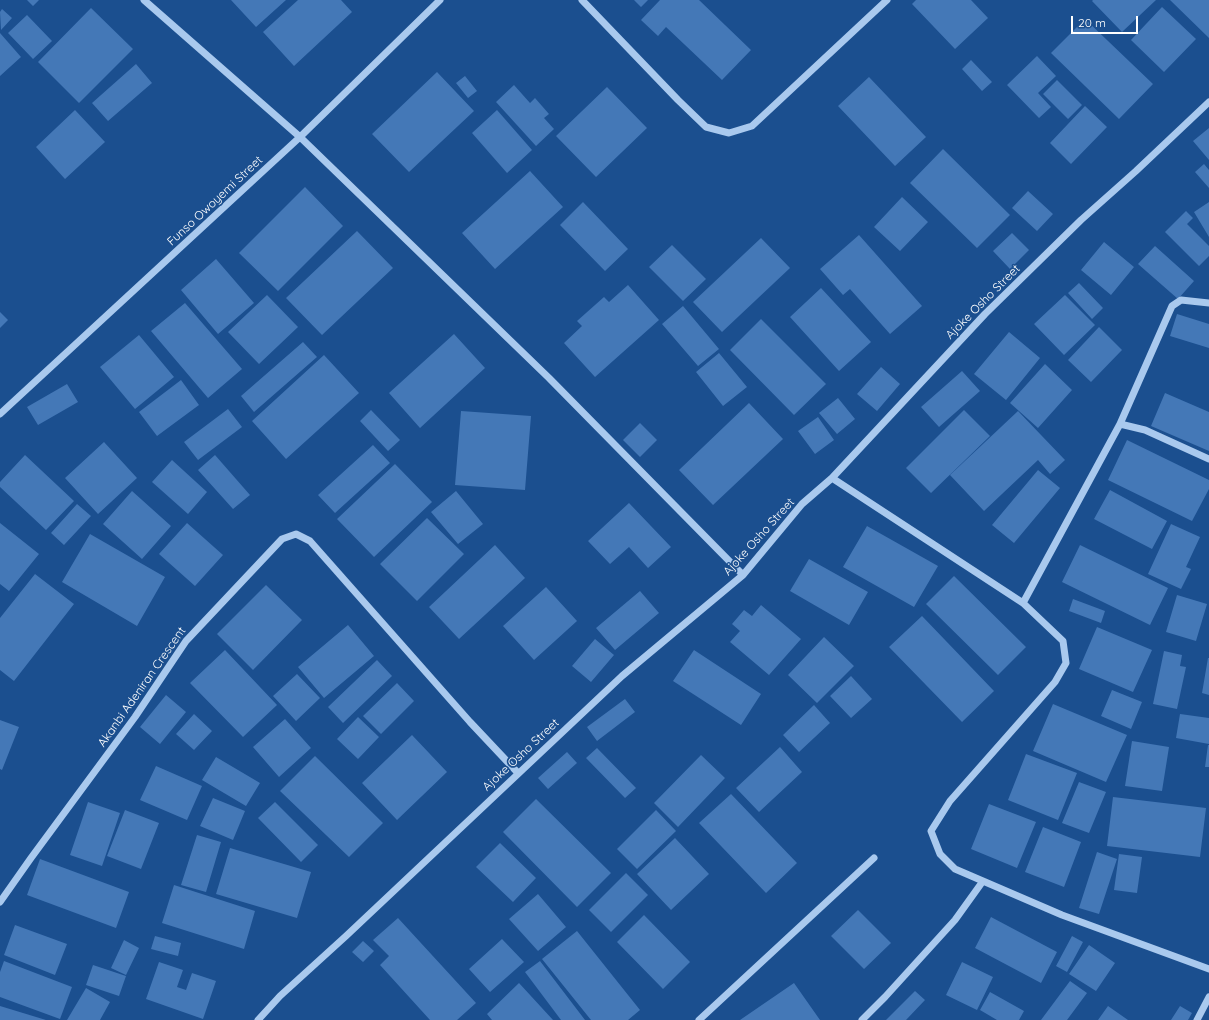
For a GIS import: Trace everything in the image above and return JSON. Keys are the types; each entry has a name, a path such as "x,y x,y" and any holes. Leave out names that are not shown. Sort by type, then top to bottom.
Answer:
{"street":[{"path":"144,0 300,137 549,378 743,575"},
{"name":"Funso Owoyemi Street","path":"0,414 300,137 440,0"},
{"path":"582,0 706,127 729,133 752,126 887,0"},
{"name":"Ajoke Osho Street","path":"258,1020 280,996 622,676 743,575 802,504 832,478 985,314 1081,220 1136,171 1209,102"},
{"path":"1023,603 1120,424 1172,306 1181,300 1209,303"},
{"path":"1120,424 1145,430 1209,459"},
{"path":"832,478 1023,603 1063,641 1066,663 1055,682 950,801 931,832 940,854 955,869 1062,915 1209,969"},
{"name":"Akanbi Adeniran Crescent","path":"0,902 135,717 186,641 282,539 296,534 310,541 470,722 518,773"},
{"path":"699,1020 874,858"},
{"path":"862,1020 885,997 954,920 983,881"},
{"path":"1197,1020 1209,997"}],"building":[{"path":"27,0 39,0 33,6"},
{"path":"231,0 286,0 256,27"},
{"path":"298,0 341,0 352,12 294,66 263,32"},
{"path":"634,0 648,0 641,7"},
{"path":"660,0 699,0 751,50 722,80 666,27 658,36 641,20"},
{"path":"916,0 971,0 988,18 955,49 912,4"},
{"path":"1156,0 1122,32 1092,1"},
{"path":"1170,0 1209,0 1209,38"},
{"path":"1162,7 1196,39 1164,72 1131,40"},
{"path":"91,8 133,49 79,103 38,62"},
{"path":"2,9 12,18 1,30 0,12"},
{"path":"27,15 52,41 33,59 8,33"},
{"path":"1085,19 1153,84 1119,119 1051,53"},
{"path":"0,33 21,57 0,76"},
{"path":"1037,56 1056,76 1038,93 1051,107 1039,118 1007,85"},
{"path":"971,60 992,82 982,91 962,69"},
{"path":"136,64 152,83 108,121 92,103"},
{"path":"437,72 474,111 409,172 372,134"},
{"path":"465,76 477,91 468,98 456,83"},
{"path":"869,77 926,137 895,166 838,106"},
{"path":"1057,80 1082,105 1068,119 1043,94"},
{"path":"514,85 530,103 535,98 549,114 544,118 554,129 536,146 496,102"},
{"path":"607,87 647,128 596,177 556,136"},
{"path":"1085,106 1107,127 1071,164 1050,143"},
{"path":"75,110 105,142 65,179 36,147"},
{"path":"497,110 532,150 507,173 472,133"},
{"path":"1209,128 1209,160 1193,141"},
{"path":"943,149 1010,215 977,248 910,183"},
{"path":"1204,164 1209,170 1209,188 1195,172"},
{"path":"530,171 563,207 495,269 462,233"},
{"path":"305,187 343,226 278,291 239,253"},
{"path":"1028,191 1053,214 1037,231 1012,208"},
{"path":"902,197 928,222 900,251 874,227"},
{"path":"583,202 628,249 605,271 560,225"},
{"path":"1209,202 1209,237 1194,212"},
{"path":"1186,211 1193,218 1187,224 1209,246 1209,256 1199,266 1165,232"},
{"path":"357,231 393,268 322,335 286,298"},
{"path":"1012,233 1029,250 1010,269 993,251"},
{"path":"859,235 922,306 890,334 850,289 843,295 820,269"},
{"path":"761,238 790,268 722,332 693,302"},
{"path":"1104,242 1134,267 1111,295 1081,270"},
{"path":"672,245 706,279 683,301 649,267"},
{"path":"1155,246 1194,281 1178,299 1138,264"},
{"path":"216,259 254,303 218,334 181,290"},
{"path":"1079,283 1103,308 1092,319 1068,293"},
{"path":"628,285 659,320 595,377 564,343 582,326 577,321 604,297 609,302"},
{"path":"821,288 871,342 839,371 790,317"},
{"path":"267,295 298,327 259,364 228,332"},
{"path":"1065,295 1095,325 1064,355 1034,324"},
{"path":"185,303 242,369 208,398 151,331"},
{"path":"683,306 719,349 698,366 662,324"},
{"path":"0,312 8,320 0,328"},
{"path":"1177,314 1209,324 1209,348 1170,336"},
{"path":"761,319 826,384 794,415 730,350"},
{"path":"1099,327 1122,350 1091,382 1068,360"},
{"path":"1009,332 1040,358 1006,400 974,374"},
{"path":"454,334 485,368 420,428 389,393"},
{"path":"139,335 174,377 135,409 100,367"},
{"path":"303,342 317,357 254,412 241,396"},
{"path":"719,353 747,387 723,406 696,372"},
{"path":"324,355 359,393 286,459 252,421"},
{"path":"1045,364 1072,390 1038,428 1010,403"},
{"path":"881,367 900,384 877,411 857,394"},
{"path":"962,371 980,391 939,427 921,407"},
{"path":"181,380 199,405 157,436 139,412"},
{"path":"67,384 78,402 38,425 27,407"},
{"path":"1165,393 1209,412 1209,451 1151,426"},
{"path":"838,398 855,419 837,434 819,413"},
{"path":"749,403 783,439 713,505 679,470"},
{"path":"228,409 242,427 198,460 184,442"},
{"path":"371,410 400,440 388,451 360,421"},
{"path":"964,410 990,436 931,493 906,468"},
{"path":"461,411 531,416 525,490 455,485"},
{"path":"1018,411 1065,460 1050,474 1038,460 984,511 950,475"},
{"path":"818,417 834,440 815,454 798,431"},
{"path":"640,423 657,440 640,457 623,440"},
{"path":"1127,440 1209,480 1209,489 1192,521 1108,480"},
{"path":"104,442 137,478 98,514 65,478"},
{"path":"373,445 390,463 335,513 318,495"},
{"path":"25,455 74,501 46,530 0,487 0,482"},
{"path":"215,455 250,495 233,509 198,470"},
{"path":"172,460 207,492 188,514 152,482"},
{"path":"395,464 432,502 374,557 337,519"},
{"path":"1038,470 1060,488 1014,543 992,525"},
{"path":"1110,490 1167,521 1152,549 1094,519"},
{"path":"132,491 171,526 142,559 103,524"},
{"path":"456,491 483,524 458,544 431,512"},
{"path":"629,503 671,547 648,568 629,547 610,564 588,541"},
{"path":"77,504 91,516 64,545 51,533"},
{"path":"427,518 464,554 417,601 380,564"},
{"path":"0,523 39,554 9,591 0,584"},
{"path":"187,523 223,555 195,586 159,554"},
{"path":"1171,524 1200,537 1186,567 1191,569 1181,589 1148,574"},
{"path":"867,526 938,566 914,607 843,567"},
{"path":"90,534 165,577 137,626 62,582"},
{"path":"495,545 525,578 459,639 429,607"},
{"path":"1080,545 1168,588 1150,625 1062,582"},
{"path":"809,559 868,592 849,625 790,591"},
{"path":"35,574 74,604 14,681 0,670 0,618"},
{"path":"954,576 1026,647 998,675 926,604"},
{"path":"266,585 302,620 253,670 217,634"},
{"path":"546,587 577,621 534,660 503,626"},
{"path":"640,591 659,613 615,650 596,628"},
{"path":"1177,595 1207,604 1196,641 1166,632"},
{"path":"1073,599 1105,611 1101,623 1069,611"},
{"path":"761,605 801,639 769,675 730,642 740,631 732,624 744,610 752,616"},
{"path":"922,616 994,691 962,722 889,647"},
{"path":"348,625 374,656 324,698 298,667"},
{"path":"1097,627 1152,650 1133,692 1079,669"},
{"path":"824,637 854,666 817,703 788,675"},
{"path":"595,639 614,655 591,682 572,666"},
{"path":"225,650 277,705 243,737 190,683"},
{"path":"694,650 761,694 741,725 673,681"},
{"path":"1164,651 1182,655 1180,666 1186,667 1177,709 1153,704"},
{"path":"1209,658 1209,695 1202,693"},
{"path":"377,660 392,676 343,723 328,707"},
{"path":"297,674 320,698 296,721 273,696"},
{"path":"851,676 872,699 851,718 830,696"},
{"path":"397,683 414,701 381,734 363,716"},
{"path":"1112,690 1142,702 1131,729 1101,716"},
{"path":"166,695 186,712 160,744 140,727"},
{"path":"625,699 635,712 597,741 587,727"},
{"path":"1053,704 1127,735 1106,782 1033,751"},
{"path":"814,705 830,723 799,752 783,735"},
{"path":"194,714 212,731 194,750 176,734"},
{"path":"1180,714 1209,718 1209,744 1176,738"},
{"path":"358,717 379,737 358,759 337,739"},
{"path":"285,719 311,748 279,777 253,747"},
{"path":"0,720 19,727 2,770 0,769"},
{"path":"412,735 447,772 397,820 362,783"},
{"path":"1132,741 1169,747 1162,791 1125,786"},
{"path":"1208,745 1209,767 1205,767"},
{"path":"780,747 802,772 759,812 736,788"},
{"path":"597,748 636,788 625,798 586,758"},
{"path":"567,752 577,763 548,789 538,778"},
{"path":"1026,754 1077,773 1058,820 1008,800"},
{"path":"701,755 725,778 678,827 654,803"},
{"path":"315,756 383,823 349,857 280,791"},
{"path":"216,757 260,783 246,806 202,780"},
{"path":"156,766 202,786 187,820 140,800"},
{"path":"1079,782 1106,792 1089,833 1062,823"},
{"path":"731,794 797,863 766,893 699,823"},
{"path":"1113,797 1206,808 1200,857 1107,846"},
{"path":"213,798 245,811 233,840 200,826"},
{"path":"536,799 611,873 577,907 503,832"},
{"path":"88,802 120,813 102,866 70,855"},
{"path":"275,802 318,845 301,862 258,818"},
{"path":"989,804 1036,822 1017,868 971,849"},
{"path":"125,810 159,823 141,869 107,856"},
{"path":"656,810 676,831 637,869 617,849"},
{"path":"1043,827 1081,842 1064,887 1025,872"},
{"path":"197,835 221,842 206,892 181,885"},
{"path":"675,838 709,874 671,910 637,874"},
{"path":"500,843 536,878 513,902 476,867"},
{"path":"230,848 311,872 297,918 216,894"},
{"path":"1097,852 1117,859 1099,914 1079,908"},
{"path":"1119,854 1142,857 1137,893 1114,890"},
{"path":"40,859 129,892 116,928 27,895"},
{"path":"626,873 648,895 611,932 589,910"},
{"path":"174,885 255,911 244,949 162,923"},
{"path":"538,894 566,927 538,951 509,919"},
{"path":"858,910 891,943 864,969 831,936"},
{"path":"644,915 690,962 663,989 617,942"},
{"path":"991,917 1057,952 1041,983 975,948"},
{"path":"398,918 476,1003 457,1020 430,1020 380,965 389,956 373,940"},
{"path":"15,925 67,944 55,975 4,955"},
{"path":"577,931 640,1010 628,1020 591,1020 542,959"},
{"path":"155,936 181,943 178,956 151,949"},
{"path":"1072,936 1083,942 1067,972 1056,966"},
{"path":"502,939 524,962 490,992 469,969"},
{"path":"124,940 139,948 126,975 111,968"},
{"path":"363,941 374,951 363,962 352,952"},
{"path":"1089,945 1115,963 1096,991 1069,974"},
{"path":"4,961 72,987 60,1019 0,997 0,972"},
{"path":"540,961 585,1020 561,1020 525,972"},
{"path":"159,962 183,970 177,987 186,990 192,973 216,981 203,1019 146,999"},
{"path":"962,962 993,977 977,1010 946,995"},
{"path":"93,965 126,976 119,996 86,985"},
{"path":"1070,981 1087,993 1067,1020 1041,1020"},
{"path":"519,983 553,1020 492,1020 487,1014"},
{"path":"794,983 820,1020 740,1020"},
{"path":"86,988 110,1002 100,1020 67,1020"},
{"path":"915,991 925,1000 906,1020 886,1020"},
{"path":"990,992 1024,1011 1019,1020 997,1020 980,1010"},
{"path":"0,1006 46,1020 0,1020"},
{"path":"1108,1006 1128,1020 1098,1020"},
{"path":"1180,1006 1192,1013 1188,1020 1171,1020"}]}
